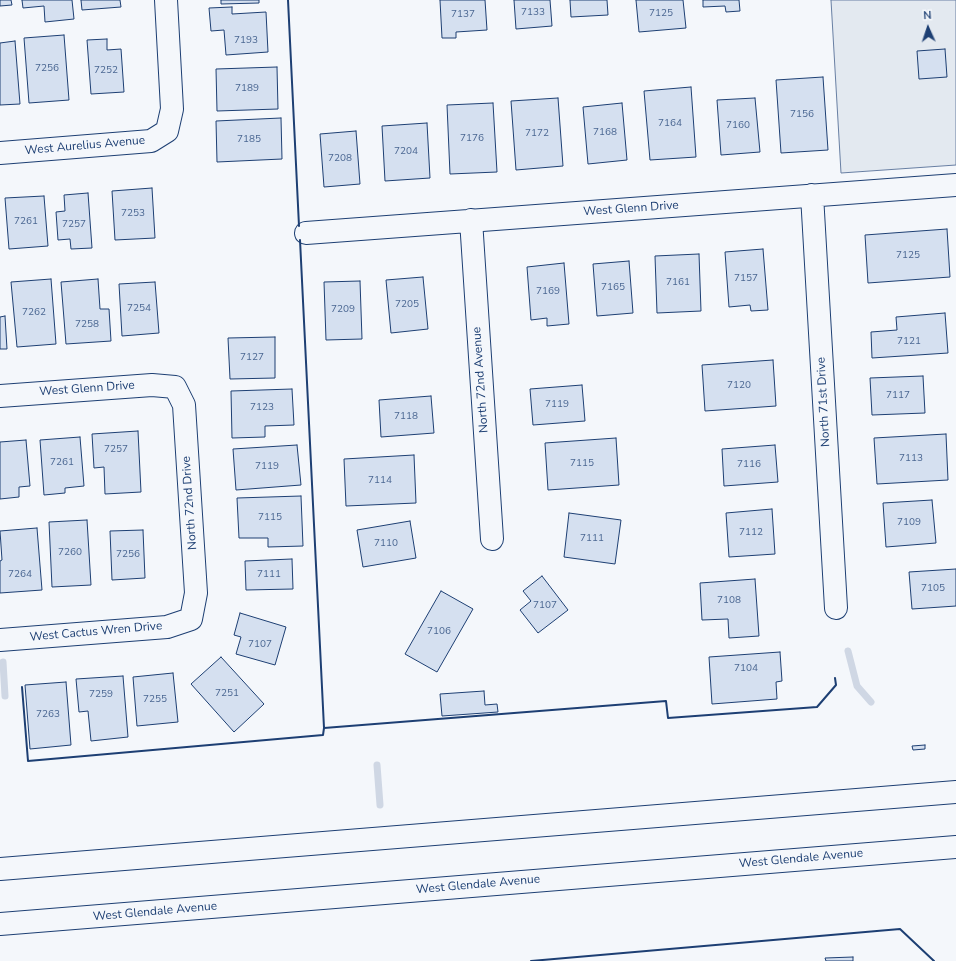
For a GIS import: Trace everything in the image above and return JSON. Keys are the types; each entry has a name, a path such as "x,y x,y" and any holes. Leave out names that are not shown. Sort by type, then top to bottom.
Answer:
{"street":[{"name":"West Aurelius Avenue","path":"0,153 151,141 167,131 172,109 166,0"},
{"name":"West Glenn Drive","path":"306,233 956,184"},
{"name":"North 71st Drive","path":"812,195 836,608"},
{"name":"North 72nd Avenue","path":"471,220 492,539"},
{"name":"West Glenn Drive","path":"0,396 152,385 175,387"},
{"name":"North 72nd Drive","path":"175,387 184,405 196,593 191,619"},
{"name":"West Cactus Wren Drive","path":"0,640 167,627 191,619"},
{"path":"0,869 956,792"},
{"name":"West Glendale Avenue","path":"0,924 956,847"}],"shaded area":[{"path":"831,0 956,0 956,165 841,173"}],"building":[{"path":"0,0 11,0 12,5 0,6"},
{"path":"22,0 72,0 74,19 45,22 44,6 23,8"},
{"path":"81,0 120,0 121,7 82,10"},
{"path":"221,0 259,0 259,3 221,4"},
{"path":"440,0 485,0 487,30 456,32 456,38 442,38"},
{"path":"514,0 550,0 552,26 516,29"},
{"path":"570,0 607,0 608,15 571,17"},
{"path":"636,0 683,0 686,28 639,32"},
{"path":"703,0 739,0 740,11 726,12 725,6 703,7"},
{"path":"232,7 232,14 266,12 268,52 226,55 224,30 211,31 209,8"},
{"path":"64,35 69,100 29,103 24,38"},
{"path":"107,39 107,50 121,49 124,92 91,94 87,40"},
{"path":"15,41 20,104 0,105 0,43"},
{"path":"945,49 947,77 919,79 917,51"},
{"path":"277,67 278,109 217,111 216,69"},
{"path":"823,77 828,150 781,153 776,80"},
{"path":"691,87 696,157 650,160 644,91"},
{"path":"558,98 563,166 516,170 511,101"},
{"path":"755,98 760,152 721,155 717,100"},
{"path":"493,103 497,172 450,174 447,105"},
{"path":"622,103 627,160 588,164 583,107"},
{"path":"281,118 282,159 217,162 216,121"},
{"path":"427,123 430,178 385,181 382,126"},
{"path":"356,131 360,184 324,187 320,134"},
{"path":"152,188 155,238 115,240 112,191"},
{"path":"88,193 92,248 71,249 70,239 58,240 56,212 65,211 64,195"},
{"path":"44,196 48,246 9,249 5,198"},
{"path":"947,229 950,277 868,283 865,235"},
{"path":"763,249 768,310 751,311 750,305 729,307 725,252"},
{"path":"699,254 701,311 657,313 655,256"},
{"path":"629,261 633,313 597,316 593,264"},
{"path":"564,263 569,324 547,326 547,318 531,320 527,267"},
{"path":"423,277 428,329 391,333 386,280"},
{"path":"51,279 56,344 17,347 11,282"},
{"path":"98,279 100,309 109,309 111,341 66,344 61,282"},
{"path":"360,281 362,339 326,340 324,282"},
{"path":"155,282 159,333 122,336 119,284"},
{"path":"945,313 948,353 872,358 871,332 897,330 896,317"},
{"path":"5,316 7,349 0,349 0,317"},
{"path":"275,337 275,378 230,379 228,338"},
{"path":"773,360 776,406 705,411 702,365"},
{"path":"923,376 925,413 872,415 870,378"},
{"path":"582,385 585,421 533,425 530,389"},
{"path":"292,389 294,425 265,426 265,437 232,438 231,391"},
{"path":"431,396 434,433 381,437 379,400"},
{"path":"138,431 141,492 105,494 104,467 94,468 92,434"},
{"path":"946,434 948,480 877,484 874,438"},
{"path":"80,437 84,486 65,488 65,493 44,495 40,440"},
{"path":"616,438 619,485 548,490 545,443"},
{"path":"26,440 30,486 19,487 19,497 0,499 0,442"},
{"path":"297,445 301,485 236,490 233,449"},
{"path":"775,445 778,482 724,486 722,449"},
{"path":"414,455 416,503 346,506 344,459"},
{"path":"301,496 303,546 268,547 268,538 239,538 237,498"},
{"path":"932,500 936,543 886,547 883,503"},
{"path":"772,509 775,554 729,557 726,513"},
{"path":"569,513 621,520 615,564 564,557"},
{"path":"87,520 91,585 52,587 49,522"},
{"path":"410,521 416,558 363,567 357,530"},
{"path":"37,528 42,590 0,593 0,561 2,560 0,531"},
{"path":"143,530 145,578 112,580 110,531"},
{"path":"292,559 293,589 246,590 245,561"},
{"path":"956,569 956,606 912,609 909,572"},
{"path":"542,576 568,610 538,633 520,610 531,601 523,591"},
{"path":"755,579 759,636 729,638 728,619 702,620 700,583"},
{"path":"441,591 473,609 437,672 405,654"},
{"path":"240,613 286,627 275,665 236,654 241,637 234,635"},
{"path":"780,652 782,681 776,682 777,699 712,704 709,657"},
{"path":"221,657 264,704 234,732 191,684"},
{"path":"173,673 178,722 137,726 133,677"},
{"path":"123,676 128,737 91,741 88,711 79,712 76,679"},
{"path":"66,682 71,745 30,749 25,685"},
{"path":"484,691 485,705 497,704 498,712 442,716 440,694"},
{"path":"925,745 925,749 913,750 912,746"},
{"path":"853,957 853,961 826,961 825,958"}],"waterway":[{"path":"848,651 857,686 871,702"},
{"path":"3,662 5,696"},
{"path":"377,765 380,805"}],"wall":[{"path":"288,0 299,226"},
{"path":"22,687 28,761 323,735 324,728 300,240"},
{"path":"324,728 666,701 668,718 817,707 836,685 835,678"},
{"path":"531,961 900,929 934,961"}]}
